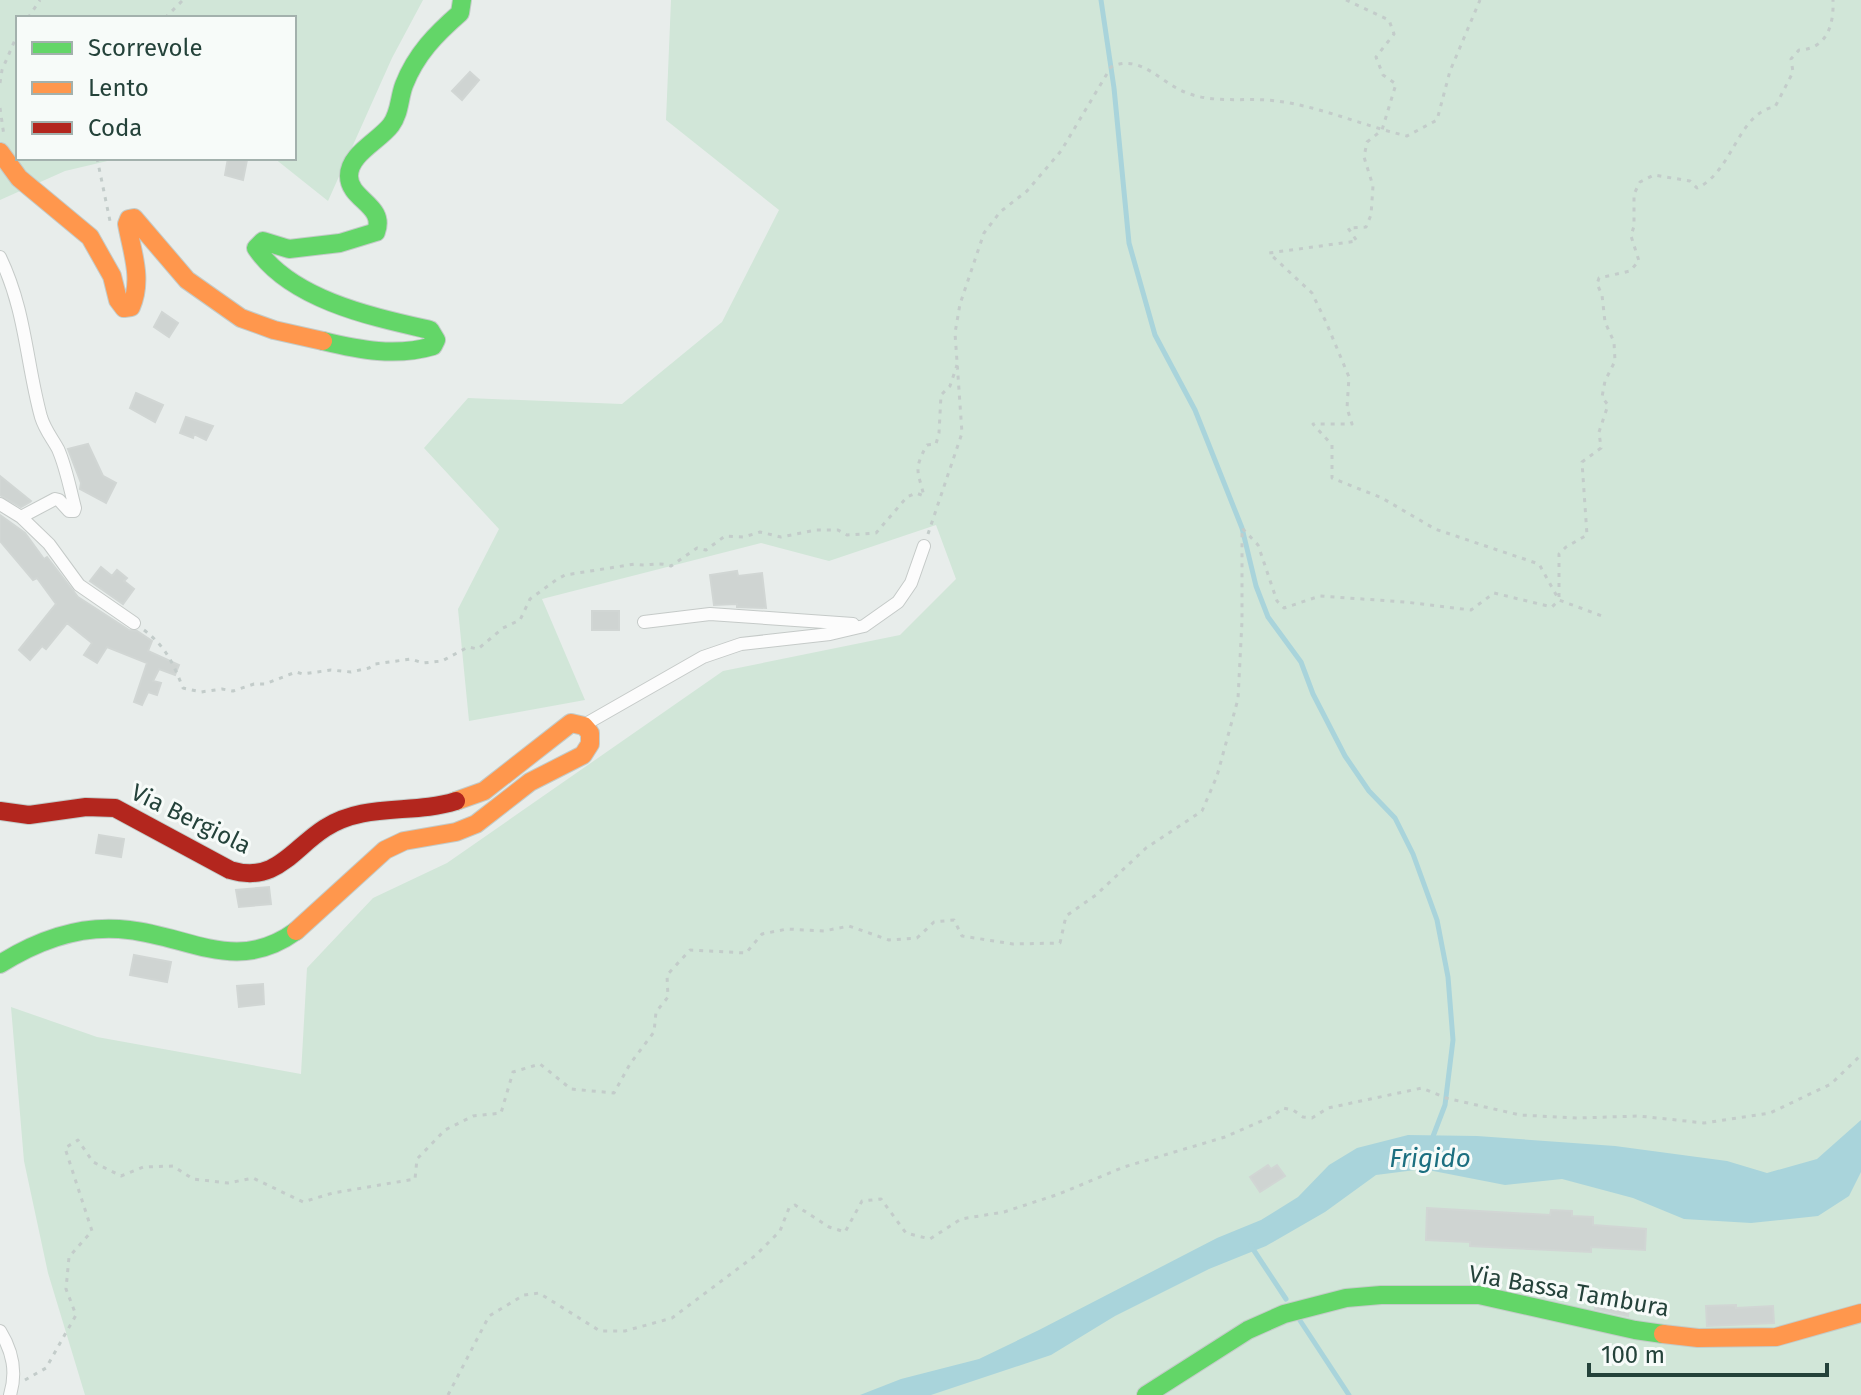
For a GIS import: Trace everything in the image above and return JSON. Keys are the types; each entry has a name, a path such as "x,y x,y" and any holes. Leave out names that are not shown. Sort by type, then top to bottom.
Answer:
{"street":[{"path":"0,152 19,178 90,237 104,260 118,300 124,308 131,307 135,299 137,273 127,224 129,219 134,218 187,280 241,318 274,330 366,351 416,351 430,347 436,340 433,332 361,315 313,296 256,248 263,241 289,249 340,243 376,232 380,225 379,217 348,181 349,172 354,160 394,120 404,86 433,36 460,13 462,0"},
{"path":"0,257 25,329 40,414 46,434 57,448 75,508 69,511 55,499 21,517"},
{"path":"0,504 21,517 49,544 79,585 134,623"},
{"path":"0,964 17,951 49,938 97,930 142,931 228,954 251,952 286,938 320,912 387,848 409,839 470,828 484,820 539,776 577,759 589,749 592,743 589,728 584,725 703,657 741,644 830,634 864,626 898,602 911,583 924,546"},
{"path":"644,622 710,614 864,626"},
{"name":"Via Bergiola","path":"0,811 39,815 97,805 115,808 230,870 253,874 276,867 325,828 362,812 437,807 484,791 523,762 556,731 571,723 584,725"},
{"name":"Via Bassa Tambura","path":"1146,1395 1248,1330 1284,1314 1346,1298 1479,1295 1635,1330 1698,1338 1776,1337 1861,1313"},
{"path":"0,1331 13,1355 11,1391"}],"path":[{"path":"167,16 183,0"},
{"path":"1346,0 1389,20 1394,34 1376,57 1383,75 1396,84 1382,130 1367,142 1364,157 1373,186 1371,215 1366,227 1348,228 1357,241 1269,253 1312,293 1349,377 1347,408 1352,424 1313,424 1332,445 1332,478 1382,498 1435,529 1539,564 1559,600 1602,616"},
{"path":"924,546 962,433 955,333 960,304 984,233 1000,212 1027,191 1061,151 1111,67 1123,61 1142,66 1176,89 1201,98 1275,100 1407,136 1437,120 1450,71 1480,0"},
{"path":"11,1391 46,1368 76,1315 66,1289 69,1257 92,1231 65,1148 78,1140 93,1162 121,1176 143,1167 173,1166 193,1179 228,1183 253,1178 303,1202 333,1193 415,1179 417,1159 445,1130 473,1116 501,1113 513,1072 540,1064 571,1089 614,1093 630,1064 654,1032 656,1012 668,997 667,975 690,950 746,953 762,934 787,929 824,931 849,926 889,940 917,938 934,922 954,920 962,936 1013,944 1060,943 1066,916 1096,895 1146,848 1202,811 1217,776 1238,699 1242,528 1258,545 1277,601 1284,608 1320,596 1471,610 1494,593 1552,607 1559,600 1559,554 1587,535 1582,462 1601,448 1599,432 1608,405 1602,397 1615,361 1614,342 1605,322 1602,295 1597,284 1599,278 1630,271 1639,261 1631,236 1634,194 1640,182 1654,175 1690,181 1697,188 1707,184 1721,169 1753,117 1763,109 1775,107 1793,72 1791,59 1799,50 1808,50 1820,41 1833,26 1833,0"},
{"path":"0,83 2,70 16,38"},
{"path":"134,623 157,640 178,669 183,688 201,692 233,691 265,684 296,672 351,672 375,664 411,659 423,663 442,661 468,647 478,649 503,628 520,620 530,599 565,575 635,564 645,566 659,562 671,566 697,548 706,550 725,536 744,537 760,532 781,537 816,530 838,530 847,535 876,533 907,497 916,493 924,496 916,474 927,445 936,444 941,395 950,386 957,365"},
{"path":"448,1395 489,1316 524,1295 539,1293 600,1331 625,1331 672,1318 756,1255 780,1231 789,1208 795,1205 829,1227 845,1232 862,1201 881,1199 906,1233 930,1239 961,1219 1004,1212 1059,1194 1124,1167 1225,1137 1273,1116 1283,1108 1312,1118 1328,1108 1422,1088 1458,1101 1520,1115 1578,1118 1639,1116 1704,1123 1770,1113 1831,1084 1861,1055"}],"green space":[{"path":"0,0 423,0 392,58 328,201 277,160 296,160 296,16 16,16 16,160 112,160 65,171 0,200"},
{"path":"671,0 1861,0 1861,1395 85,1395 48,1273 24,1161 11,1007 97,1037 301,1074 307,968 373,898 447,863 723,671 900,635 956,579 936,525 829,561 761,543 542,599 585,700 469,721 458,609 499,529 424,448 468,398 622,404 722,322 779,210 666,120"}],"water":[{"name":"Frigido","path":"1861,1120 1861,1172 1849,1196 1818,1216 1751,1223 1684,1219 1633,1198 1562,1179 1505,1185 1423,1169 1376,1175 1325,1212 1266,1246 1209,1269 1115,1316 1051,1355 931,1395 860,1395 901,1379 979,1359 1217,1238 1261,1220 1298,1197 1329,1165 1357,1148 1408,1135 1477,1136 1615,1146 1727,1161 1767,1173 1817,1159"}],"building":[{"path":"470,72 479,80 462,100 452,91"},
{"path":"228,160 247,160 243,180 225,175"},
{"path":"162,312 178,323 169,337 154,327"},
{"path":"136,393 163,405 155,422 130,408"},
{"path":"186,417 213,426 206,440 194,434 193,438 180,433"},
{"path":"88,444 103,476 116,483 106,503 80,489 81,483 68,449"},
{"path":"0,476 31,501 21,507 0,495"},
{"path":"0,515 25,533 78,597 152,641 148,651 179,665 175,675 159,669 153,681 161,683 157,695 148,692 142,705 134,702 147,663 107,647 97,663 84,655 92,643 67,623 46,649 42,646 30,660 19,650 56,604 37,578 33,580 0,541"},
{"path":"101,567 112,576 117,570 134,589 123,604 90,581"},
{"path":"737,571 738,576 762,573 766,608 714,605 710,575"},
{"path":"592,611 619,611 619,630 592,630"},
{"path":"99,835 124,839 121,857 96,853"},
{"path":"269,887 271,904 239,907 236,890"},
{"path":"134,955 171,962 167,982 130,975"},
{"path":"263,984 264,1004 239,1007 237,986"},
{"path":"1268,1165 1271,1169 1277,1165 1285,1176 1260,1192 1250,1177"},
{"path":"1427,1208 1550,1215 1551,1210 1572,1211 1572,1216 1593,1217 1593,1225 1646,1229 1645,1250 1591,1247 1591,1252 1470,1246 1470,1242 1426,1240"},
{"path":"1596,1300 1629,1304 1628,1316 1595,1309"},
{"path":"1736,1305 1736,1308 1773,1306 1774,1323 1707,1326 1706,1306"}],"waterway":[{"name":"Frigido","path":"1101,0 1114,88 1129,243 1155,335 1195,410 1242,528 1256,586 1268,617 1301,662 1313,694 1345,756 1369,791 1395,818 1413,854 1437,920 1448,977 1453,1040 1445,1105 1432,1139"},
{"path":"1251,1246 1286,1299"},
{"path":"1299,1319 1349,1395"}],"traffic: fast":[{"path":"323,341 392,352 433,346 436,340 430,330 359,312 311,293 271,266 256,248 263,241 289,249 340,243 376,232 376,215 351,184 350,168 359,154 391,125 414,64 435,37 460,13 462,0"},
{"path":"0,964 45,941 95,929 129,930 234,951 254,950 274,944 296,931"},
{"path":"1146,1395 1248,1330 1284,1314 1346,1298 1479,1295 1663,1334"}],"traffic: slow":[{"path":"0,152 19,178 90,237 112,276 118,300 124,308 131,307 136,286 127,224 129,219 134,218 187,280 241,318 274,330 323,341"},
{"path":"296,931 385,850 404,841 456,832 476,824 530,782 583,755 590,744 590,733 584,726 571,723 484,791 456,801"},
{"path":"1663,1334 1698,1338 1776,1337 1861,1313"}],"traffic: jam":[{"path":"0,811 29,815 86,807 115,808 230,870 246,873 272,868 313,836 340,820 373,812 456,801"}]}
